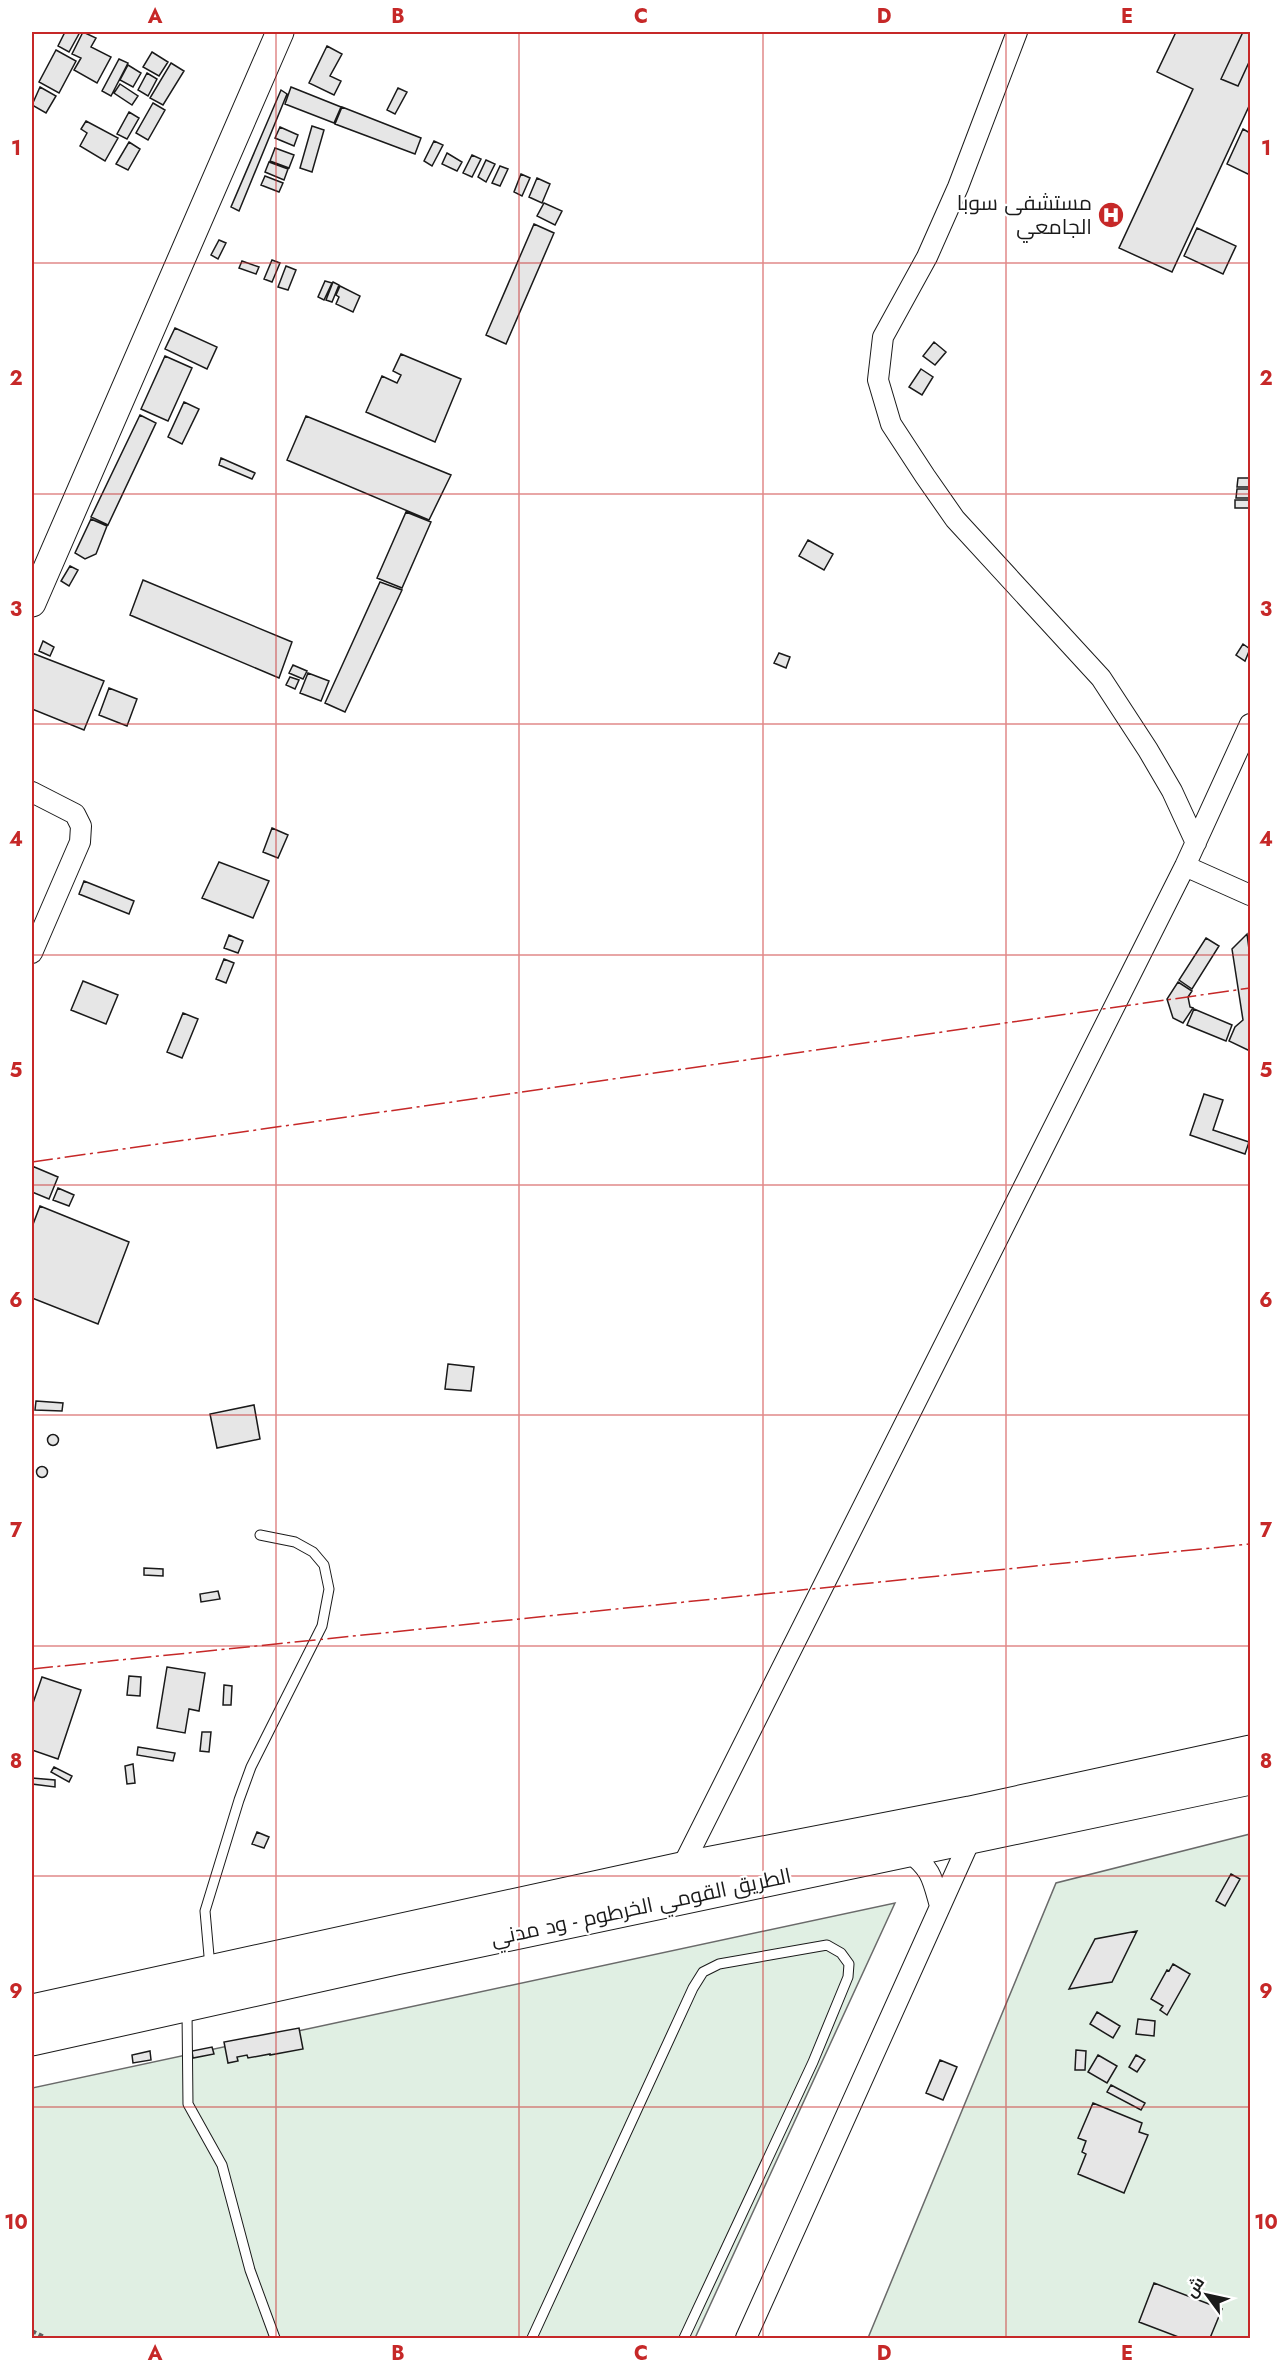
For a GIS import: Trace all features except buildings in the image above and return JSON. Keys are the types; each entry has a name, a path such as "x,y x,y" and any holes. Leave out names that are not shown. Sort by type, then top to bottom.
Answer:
{"highway":[{"name":"الطريق القومي الخرطوم - ود مدني","path":"32,2011 681,1869 970,1813 1251,1752"},
{"name":"الطريق القومي الخرطوم - ود مدني","path":"32,2039 396,1958 1251,1778"}],"street":[{"path":"32,603 280,32"},
{"path":"1017,32 958,186 927,257 882,337 879,380 891,424 925,476 955,519 1101,678 1172,791 1196,843"},
{"path":"681,1869 1185,866 1251,724"},
{"path":"32,792 75,814 81,826 80,842 32,953"},
{"path":"1185,866 1251,895"},
{"path":"746,2338 971,1838"},
{"path":"908,1851 926,1864 940,1906"}],"lane":[{"path":"210,1972 206,1911 209,1895 244,1783 322,1626 328,1589 324,1564 313,1552 295,1542 260,1535"},
{"path":"532,2338 693,1988 703,1972 718,1964 827,1945 841,1953 849,1964 848,1977 813,2062 684,2338"},
{"path":"187,2005 188,2104 222,2165 250,2270 275,2338"}],"path":[{"path":"32,2331 46,2338"}],"green space":[{"path":"1250,1834 1250,2338 868,2338 1056,1883"},
{"path":"895,1903 695,2338 32,2338 32,2088"}],"power":[{"path":"32,1162 1250,988"},
{"path":"32,1669 1250,1544"}],"place":[{"name":"مستشفى سوبا الجامعي","path":"1111,215"}]}
